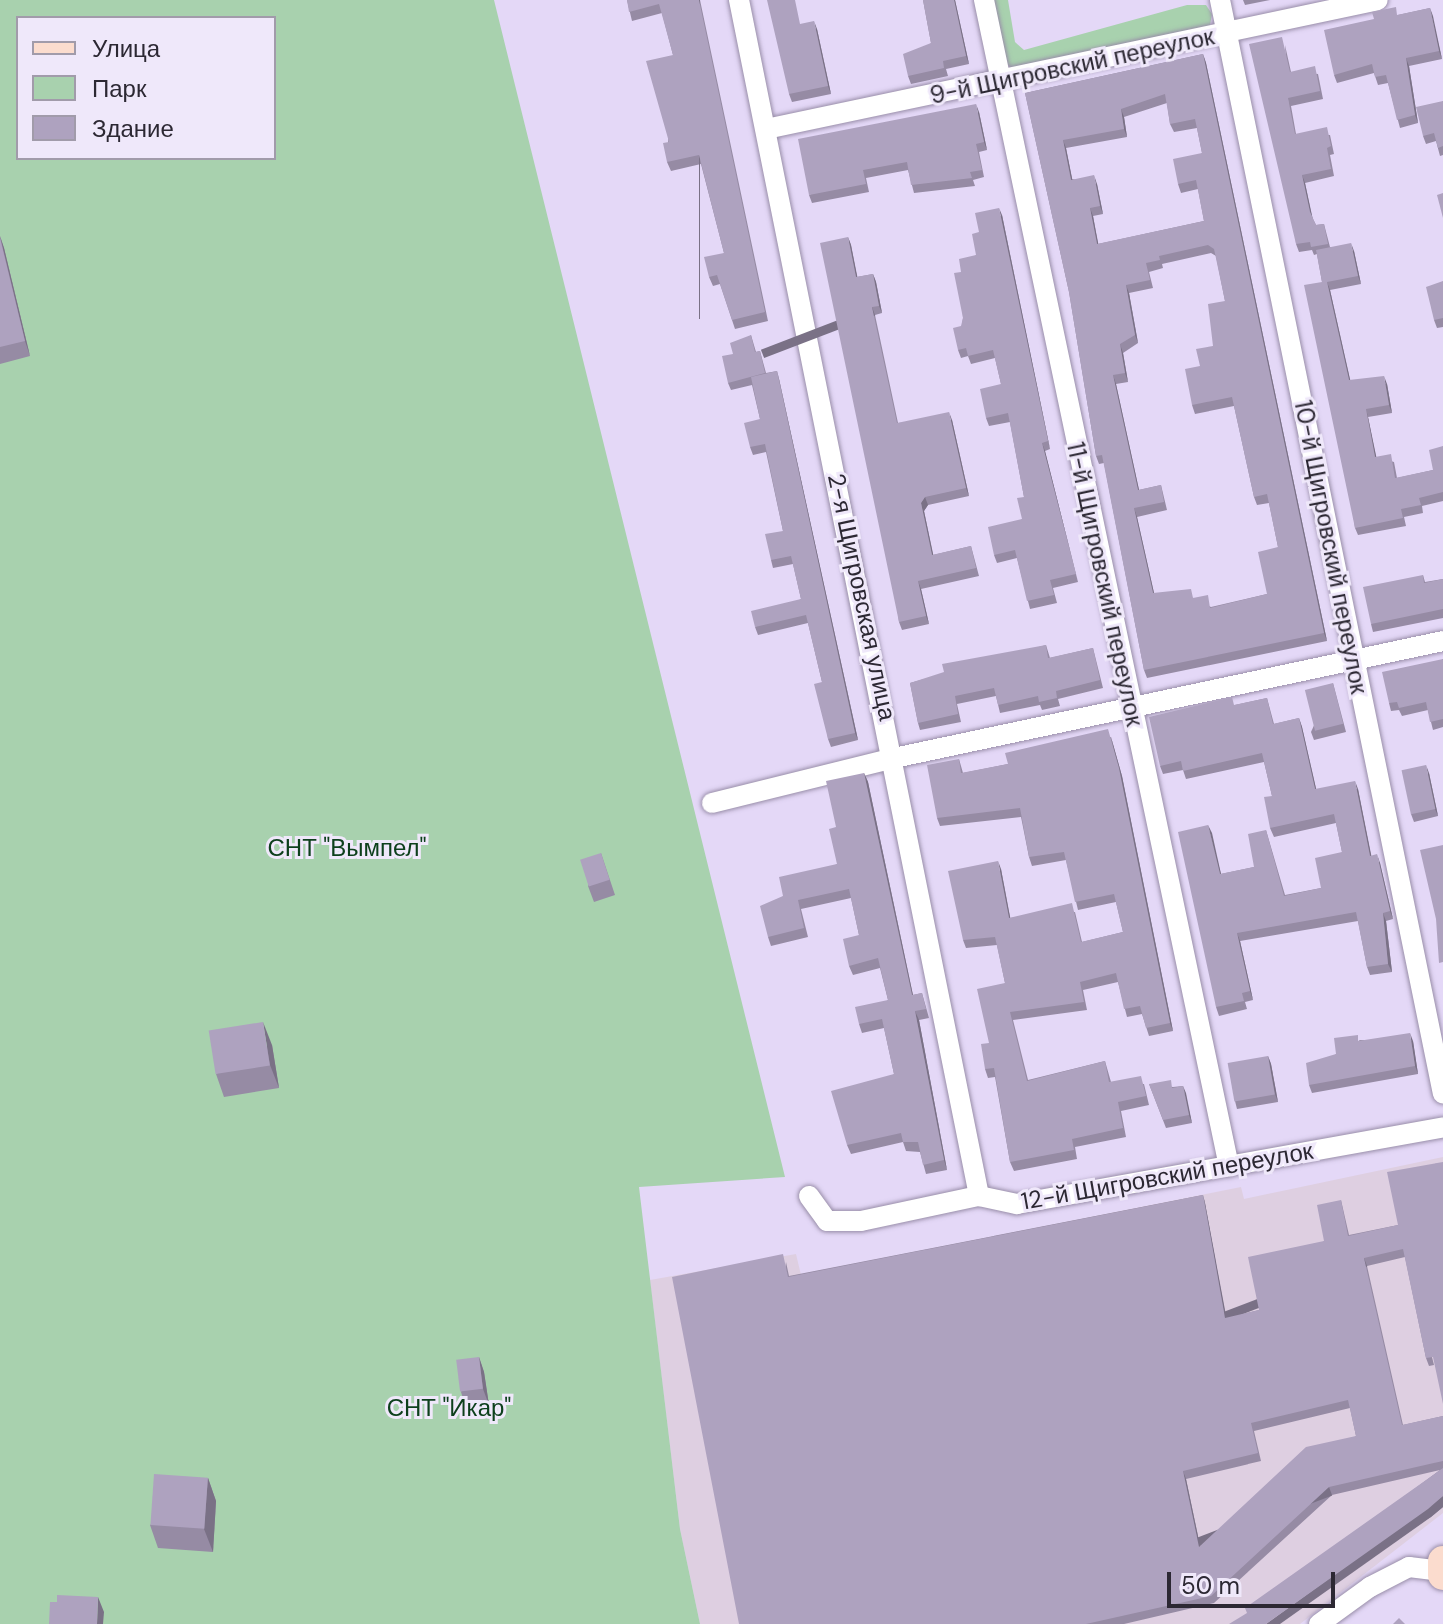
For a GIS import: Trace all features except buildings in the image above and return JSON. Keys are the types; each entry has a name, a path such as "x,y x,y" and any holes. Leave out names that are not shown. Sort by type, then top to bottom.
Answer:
{"street":[{"name":"2-я Щигровская улица","path":"739,0 894,758 979,1196"},
{"name":"11-й Щигровский переулок","path":"984,0 1130,708 1229,1167"},
{"name":"10-й Щигровский переулок","path":"1220,0 1443,1094"},
{"name":"9-й Щигровский переулок","path":"766,129 1378,0"},
{"path":"712,803 894,758 1443,641"},
{"name":"12-й Щигровский переулок","path":"809,1196 827,1221 861,1221 979,1196 1017,1204 1443,1127"},
{"path":"1319,1624 1370,1587 1409,1567 1443,1573 1443,1561"}],"shaded area":[{"path":"1443,1157 1443,1513 1300,1624 700,1624 680,1529 650,1280 796,1254 801,1275 1241,1187 1244,1199"}],"green space":[{"name":"СНТ \"Вымпел\"","path":"0,0 494,0 785,1177 639,1187 680,1529 700,1624 0,1624"},
{"path":"989,0 1008,0 1015,42 1024,50 1187,5 1206,5 1212,14 1210,25 1200,32 1014,70 1001,59"}],"park label":[{"name":"СНТ \"Икар\"","path":"449,1408"}]}
